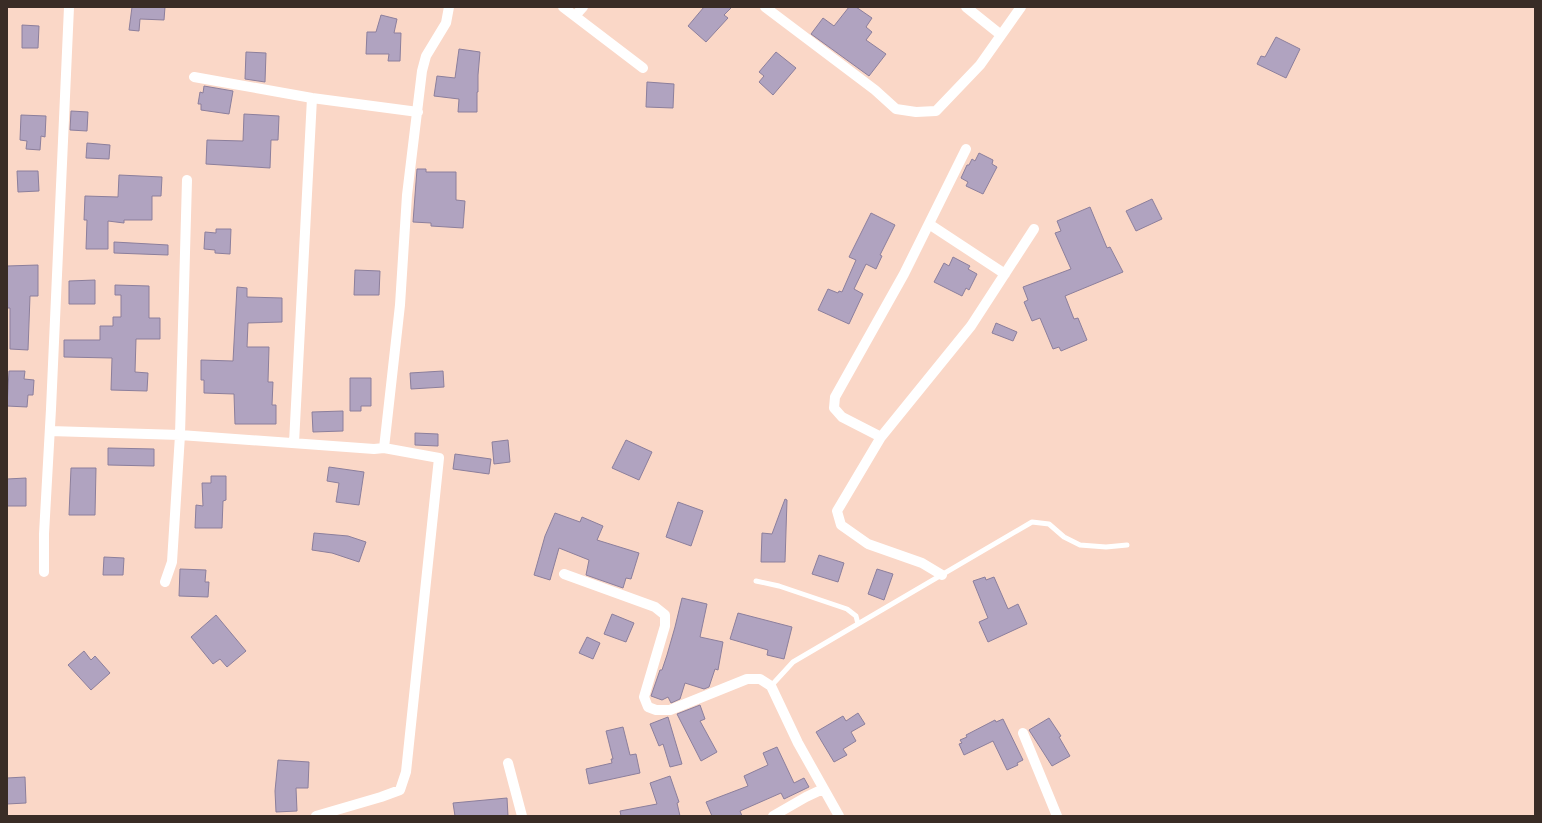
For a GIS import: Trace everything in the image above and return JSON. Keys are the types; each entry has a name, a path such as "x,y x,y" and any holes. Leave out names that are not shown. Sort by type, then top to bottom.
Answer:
{"street":[{"path":"44,572 44,534 69,7"},
{"path":"384,448 398,327 407,196 422,71 426,56 446,23 449,7"},
{"path":"563,7 643,68"},
{"path":"575,16 583,7"},
{"path":"765,7 874,90 896,109 916,112 936,111 980,65 1021,7"},
{"path":"966,7 1001,35"},
{"path":"194,77 312,98 418,112"},
{"path":"294,443 312,98"},
{"path":"881,437 842,417 834,408 835,397 904,274 966,149"},
{"path":"165,582 172,562 180,435 187,180"},
{"path":"929,224 1005,274"},
{"path":"942,575 922,563 868,544 841,525 837,511 881,437 970,326 1034,229"},
{"path":"50,431 180,435 374,449 384,448 439,458 406,772 400,790 316,816"},
{"path":"564,574 655,607 665,615 665,626 644,697 648,707 656,710 670,710 747,679 760,679 771,686 798,743 839,816"},
{"path":"1023,733 1057,816"},
{"path":"508,763 522,816"},
{"path":"773,816 823,788"}],"lane":[{"path":"771,686 793,662 1032,522 1048,524 1064,537 1080,545 1106,547 1127,545"},
{"path":"756,581 779,586 847,609 856,616 858,624"}],"building":[{"path":"132,7 165,7 164,20 140,19 139,31 129,30"},
{"path":"704,7 732,7 724,15 728,18 706,42 688,26"},
{"path":"849,7 856,7 872,18 866,27 872,32 866,40 886,54 869,76 811,34 823,18 834,26"},
{"path":"381,15 397,19 394,33 401,33 400,61 388,61 389,54 366,54 367,32 376,32"},
{"path":"22,25 39,26 38,48 22,48"},
{"path":"1276,37 1300,49 1286,78 1257,64 1261,56 1265,57"},
{"path":"459,49 480,52 477,112 458,112 459,99 434,96 437,76 455,78"},
{"path":"246,52 266,53 265,82 245,79"},
{"path":"776,52 796,68 773,95 759,82 764,76 759,72"},
{"path":"647,82 674,84 673,108 646,107"},
{"path":"204,86 233,91 229,114 201,110 201,104 198,104 200,92 203,93"},
{"path":"71,111 88,112 87,131 70,130"},
{"path":"244,114 279,116 278,140 271,140 270,168 206,164 207,140 243,141"},
{"path":"21,115 46,116 45,137 41,136 40,150 26,149 27,141 20,140"},
{"path":"87,143 110,145 109,159 86,158"},
{"path":"979,153 993,160 992,164 997,167 983,194 966,186 968,182 961,178 967,165 969,165 972,159 975,161"},
{"path":"417,169 426,169 426,172 456,172 456,200 465,201 463,228 431,226 431,223 413,222"},
{"path":"17,171 38,171 39,191 18,192"},
{"path":"119,175 162,177 161,196 152,196 152,220 124,220 124,223 108,221 108,249 86,249 87,220 84,220 85,196 118,197"},
{"path":"1152,199 1162,219 1136,231 1126,211"},
{"path":"1090,207 1107,248 1110,247 1123,272 1065,296 1074,319 1078,318 1087,340 1061,351 1059,347 1053,349 1040,318 1032,321 1024,302 1028,300 1023,287 1071,269 1055,233 1061,231 1057,221"},
{"path":"871,213 895,225 880,255 882,256 876,269 866,264 854,289 863,294 849,324 818,310 828,289 838,293 839,291 842,292 856,260 849,257"},
{"path":"216,229 231,229 230,254 215,253 215,250 204,249 205,232 216,233"},
{"path":"114,242 168,245 168,255 114,253"},
{"path":"953,257 970,266 968,269 977,274 969,290 966,288 962,296 934,282 944,263 949,266"},
{"path":"38,265 38,296 30,296 28,350 10,349 10,308 7,308 7,266"},
{"path":"355,270 380,271 379,295 354,295"},
{"path":"95,280 95,304 69,304 69,281"},
{"path":"115,285 149,286 149,318 160,318 160,339 136,339 135,372 148,373 147,391 111,390 112,358 64,357 64,340 100,340 100,326 113,326 113,317 121,317 121,295 115,295"},
{"path":"237,287 247,288 247,297 282,298 282,322 248,323 247,347 269,347 268,382 273,382 272,405 276,405 276,424 235,424 234,394 204,393 204,380 201,380 201,360 233,361"},
{"path":"996,323 1017,332 1013,341 992,333"},
{"path":"9,371 25,371 24,379 34,380 33,395 28,395 27,407 7,406"},
{"path":"443,371 444,387 411,389 410,373"},
{"path":"350,378 371,378 371,406 361,406 361,411 350,411"},
{"path":"343,411 343,431 313,432 312,412"},
{"path":"415,433 438,434 438,446 415,445"},
{"path":"508,440 510,462 494,464 492,442"},
{"path":"626,440 652,452 639,480 612,468"},
{"path":"108,448 154,449 154,466 108,465"},
{"path":"455,454 491,459 489,474 453,469"},
{"path":"329,467 364,472 359,505 336,502 339,483 327,481"},
{"path":"71,468 96,468 95,515 69,515"},
{"path":"211,476 226,476 226,500 223,501 222,528 195,528 196,505 203,506 202,483 211,483"},
{"path":"26,478 26,506 7,506 7,479"},
{"path":"785,499 787,500 785,562 761,562 762,533 772,534"},
{"path":"678,502 703,511 691,546 666,537"},
{"path":"555,513 580,522 582,517 603,526 597,540 639,553 631,579 626,578 623,588 586,575 589,560 559,548 550,580 534,575 545,536"},
{"path":"314,533 348,536 366,542 359,562 332,553 312,550"},
{"path":"819,555 844,563 838,582 812,574"},
{"path":"104,557 124,558 123,575 103,575"},
{"path":"180,569 206,570 205,582 209,582 208,597 179,596"},
{"path":"877,569 893,574 884,600 868,594"},
{"path":"985,577 986,580 994,577 1008,609 1018,604 1027,624 988,642 979,622 988,618 973,581"},
{"path":"682,598 707,604 700,637 723,642 718,670 715,669 709,687 704,689 685,683 680,699 671,703 668,697 662,700 651,696 667,655"},
{"path":"738,613 792,627 784,659 767,655 768,650 730,639"},
{"path":"612,614 634,623 626,642 604,634"},
{"path":"216,615 246,651 227,667 220,659 213,664 191,637"},
{"path":"587,637 600,643 593,659 579,653"},
{"path":"84,651 91,660 95,656 110,673 91,690 68,665"},
{"path":"700,705 705,719 700,721 717,752 701,761 677,714"},
{"path":"858,713 865,724 851,732 856,741 843,749 847,755 834,762 816,732 843,716 846,721"},
{"path":"668,717 682,764 670,767 663,744 659,746 650,724"},
{"path":"1049,718 1061,736 1059,737 1070,756 1052,766 1029,730"},
{"path":"1003,719 1023,760 1017,763 1018,765 1007,770 993,741 964,755 959,744 962,743 960,740 967,737 966,735 995,720 996,722"},
{"path":"623,727 630,755 636,754 640,773 589,784 586,769 612,763 611,759 613,759 606,731"},
{"path":"777,747 794,783 804,778 809,787 784,799 781,793 740,811 742,816 712,816 706,802 748,786 744,776 768,765 763,753"},
{"path":"278,760 309,762 308,788 296,788 297,811 276,812 275,791"},
{"path":"670,776 679,802 677,803 680,816 621,816 620,811 657,804 650,783"},
{"path":"25,777 26,803 7,804 7,778"},
{"path":"507,798 508,816 455,816 453,803"}]}
